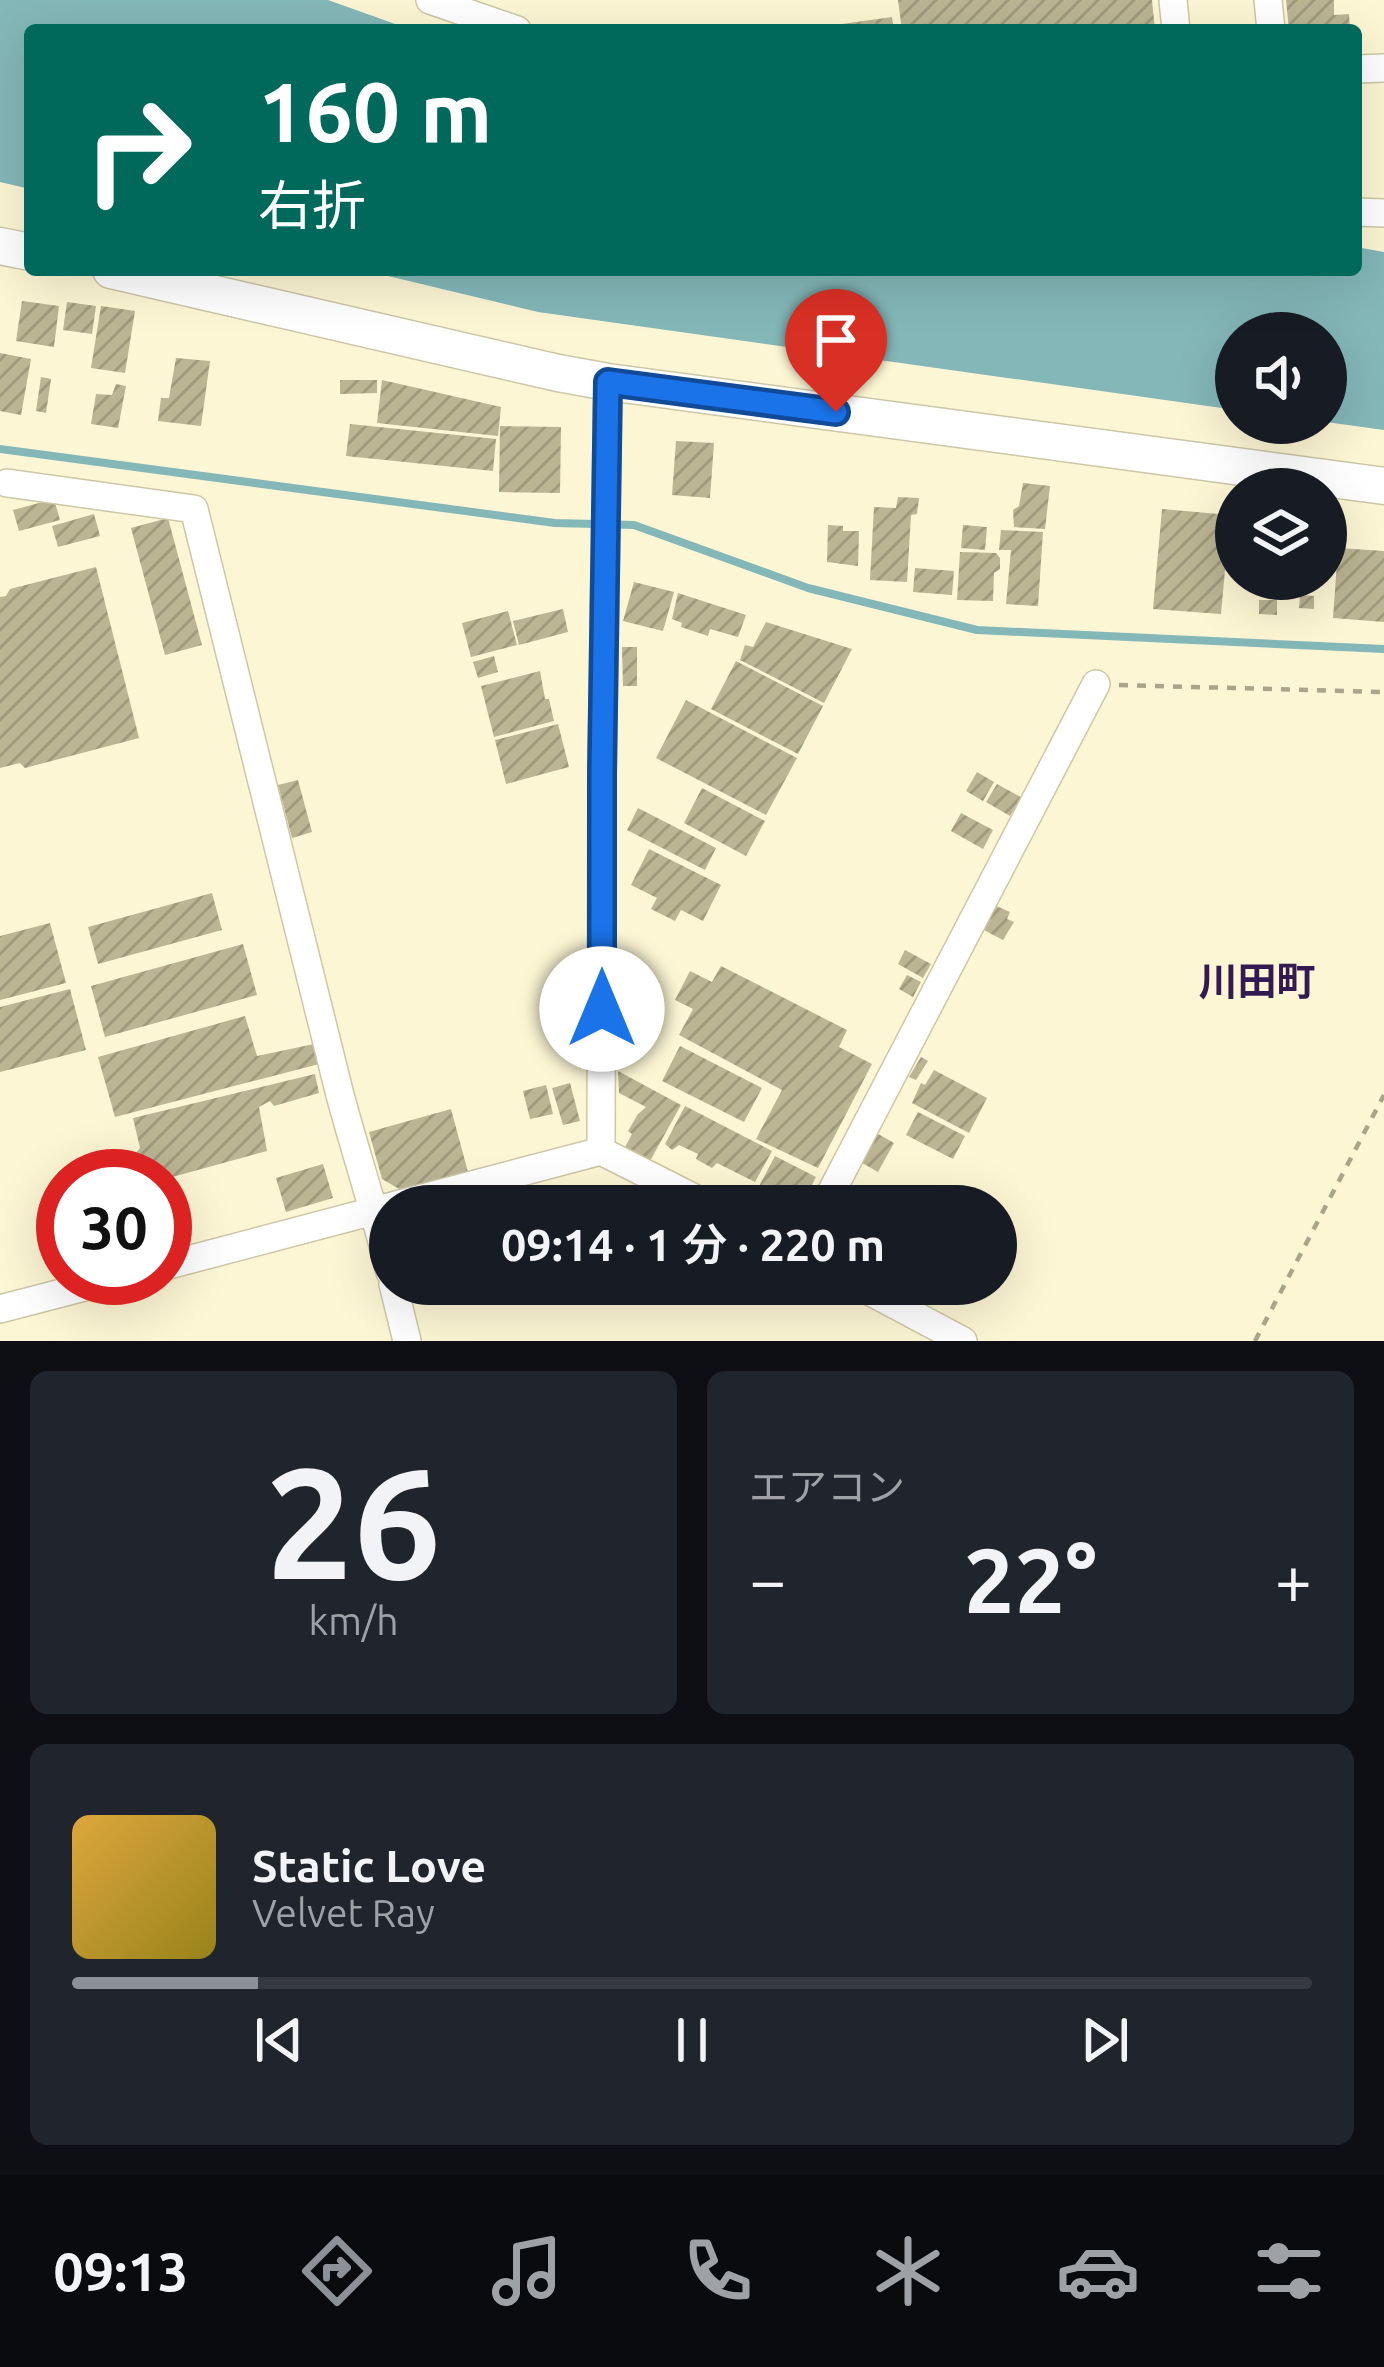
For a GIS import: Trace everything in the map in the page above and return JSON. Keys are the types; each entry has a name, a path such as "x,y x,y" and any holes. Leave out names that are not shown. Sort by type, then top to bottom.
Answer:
{"street":[{"path":"430,0 500,24"},
{"path":"137,276 608,382 1384,486"},
{"path":"601,1151 608,382"},
{"path":"7,483 194,509 369,1196"},
{"path":"835,1185 1096,684"},
{"path":"468,1185 601,1151 668,1185"},
{"path":"192,1259 369,1210"},
{"path":"0,1310 36,1300"},
{"path":"398,1305 407,1341"},
{"path":"895,1305 963,1341"}],"path":[{"path":"1096,684 1384,692"},
{"path":"1255,1341 1384,1095"}],"water":[{"path":"0,0 328,0 395,24 24,24 24,188 0,182"},
{"path":"1362,248 1384,252 1384,430 1347,425 1347,312 1215,312 1215,407 538,312 388,276 1362,276"}],"building":[{"path":"898,0 1152,0 1154,24 901,24"},
{"path":"1286,0 1334,0 1334,15 1349,14 1350,24 1288,24"},
{"path":"892,17 893,24 842,24"},
{"path":"22,301 59,306 54,347 16,341"},
{"path":"67,302 96,306 92,334 63,330"},
{"path":"101,306 135,311 125,373 91,368"},
{"path":"0,353 31,359 21,415 0,411"},
{"path":"176,358 210,361 201,426 158,421 161,398 169,398"},
{"path":"41,377 51,379 46,413 36,411"},
{"path":"340,380 377,380 377,393 340,394"},
{"path":"382,380 501,407 498,436 377,423"},
{"path":"116,384 126,386 118,428 91,424 96,394 112,395"},
{"path":"350,424 496,439 493,471 346,456"},
{"path":"500,426 561,427 560,493 499,492"},
{"path":"676,441 714,443 710,498 672,495"},
{"path":"1023,483 1050,486 1045,529 1014,527 1013,510 1019,506"},
{"path":"898,497 919,498 917,514 911,515 907,582 870,580 874,507 896,508"},
{"path":"54,499 60,520 19,531 13,510"},
{"path":"1162,509 1215,514 1215,600 1222,600 1221,614 1153,609"},
{"path":"94,514 100,536 58,547 52,526"},
{"path":"168,518 202,645 165,655 131,528"},
{"path":"828,525 859,531 858,566 827,562"},
{"path":"963,525 987,527 985,550 961,548"},
{"path":"1001,530 1043,532 1038,606 1006,604 1011,550 999,550"},
{"path":"1347,549 1384,551 1384,622 1333,618 1334,600 1347,600"},
{"path":"960,552 996,553 1000,558 993,601 957,600"},
{"path":"96,567 139,738 25,768 20,763 0,768 0,597 10,589"},
{"path":"915,568 954,571 952,595 913,592"},
{"path":"634,582 674,592 663,631 623,621"},
{"path":"678,593 746,615 738,637 710,629 708,636 681,627 682,623 672,619"},
{"path":"1259,600 1277,600 1277,615 1259,614"},
{"path":"1300,600 1314,600 1314,609 1299,608"},
{"path":"563,609 568,632 519,645 513,621"},
{"path":"508,611 517,645 471,657 462,623"},
{"path":"766,622 852,649 824,703 740,660 745,645 753,647"},
{"path":"622,647 637,647 637,686 623,686"},
{"path":"494,656 498,672 478,678 473,662"},
{"path":"736,661 823,706 798,754 711,709"},
{"path":"540,671 554,721 494,737 481,686"},
{"path":"686,700 797,758 766,815 656,758"},
{"path":"558,724 569,767 506,784 495,740"},
{"path":"977,772 994,782 983,801 966,791"},
{"path":"298,780 312,832 292,838 278,785"},
{"path":"997,784 1021,797 1010,816 986,802"},
{"path":"702,788 765,821 746,856 684,823"},
{"path":"638,808 716,848 705,870 627,830"},
{"path":"961,813 993,830 983,849 951,831"},
{"path":"649,849 721,885 703,921 681,910 675,921 651,909 657,898 631,885"},
{"path":"212,893 222,930 98,964 88,927"},
{"path":"994,905 1010,912 1007,919 1014,922 1003,940 982,929"},
{"path":"50,923 66,983 0,1000 0,936"},
{"path":"243,944 257,995 105,1037 91,986"},
{"path":"905,950 931,964 923,978 898,964"},
{"path":"721,966 847,1030 839,1047 872,1064 818,1168 756,1139 782,1090 679,1035 693,1009 675,1000 690,971 712,982"},
{"path":"907,975 921,982 913,997 899,989"},
{"path":"70,989 86,1050 0,1072 0,1007"},
{"path":"245,1016 257,1056 314,1044 319,1064 115,1117 98,1057"},
{"path":"680,1046 762,1088 744,1122 662,1081"},
{"path":"921,1057 928,1061 916,1080 909,1077"},
{"path":"934,1070 987,1098 969,1133 912,1103 921,1083 925,1085"},
{"path":"618,1071 681,1105 650,1161 625,1147 632,1134 628,1131 646,1107 619,1093"},
{"path":"315,1074 319,1093 259,1107 267,1151 192,1172 192,1149 139,1149 133,1118"},
{"path":"570,1083 580,1121 563,1125 552,1088"},
{"path":"546,1085 553,1114 530,1119 523,1091"},
{"path":"685,1106 772,1151 755,1182 717,1163 712,1168 679,1145 672,1150 665,1144"},
{"path":"451,1109 468,1172 420,1185 392,1185 382,1179 369,1132"},
{"path":"918,1112 965,1136 953,1159 906,1135"},
{"path":"873,1131 894,1143 878,1172 857,1160"},
{"path":"775,1156 816,1177 812,1185 760,1185"},
{"path":"323,1164 333,1198 286,1212 276,1178"}],"waterway":[{"path":"0,449 555,523 634,525 808,588 977,630 1384,649"}],"district":[{"name":"川田町","path":"1257,981"}],"route":[{"path":"602,1009 608,382 836,412"}]}
